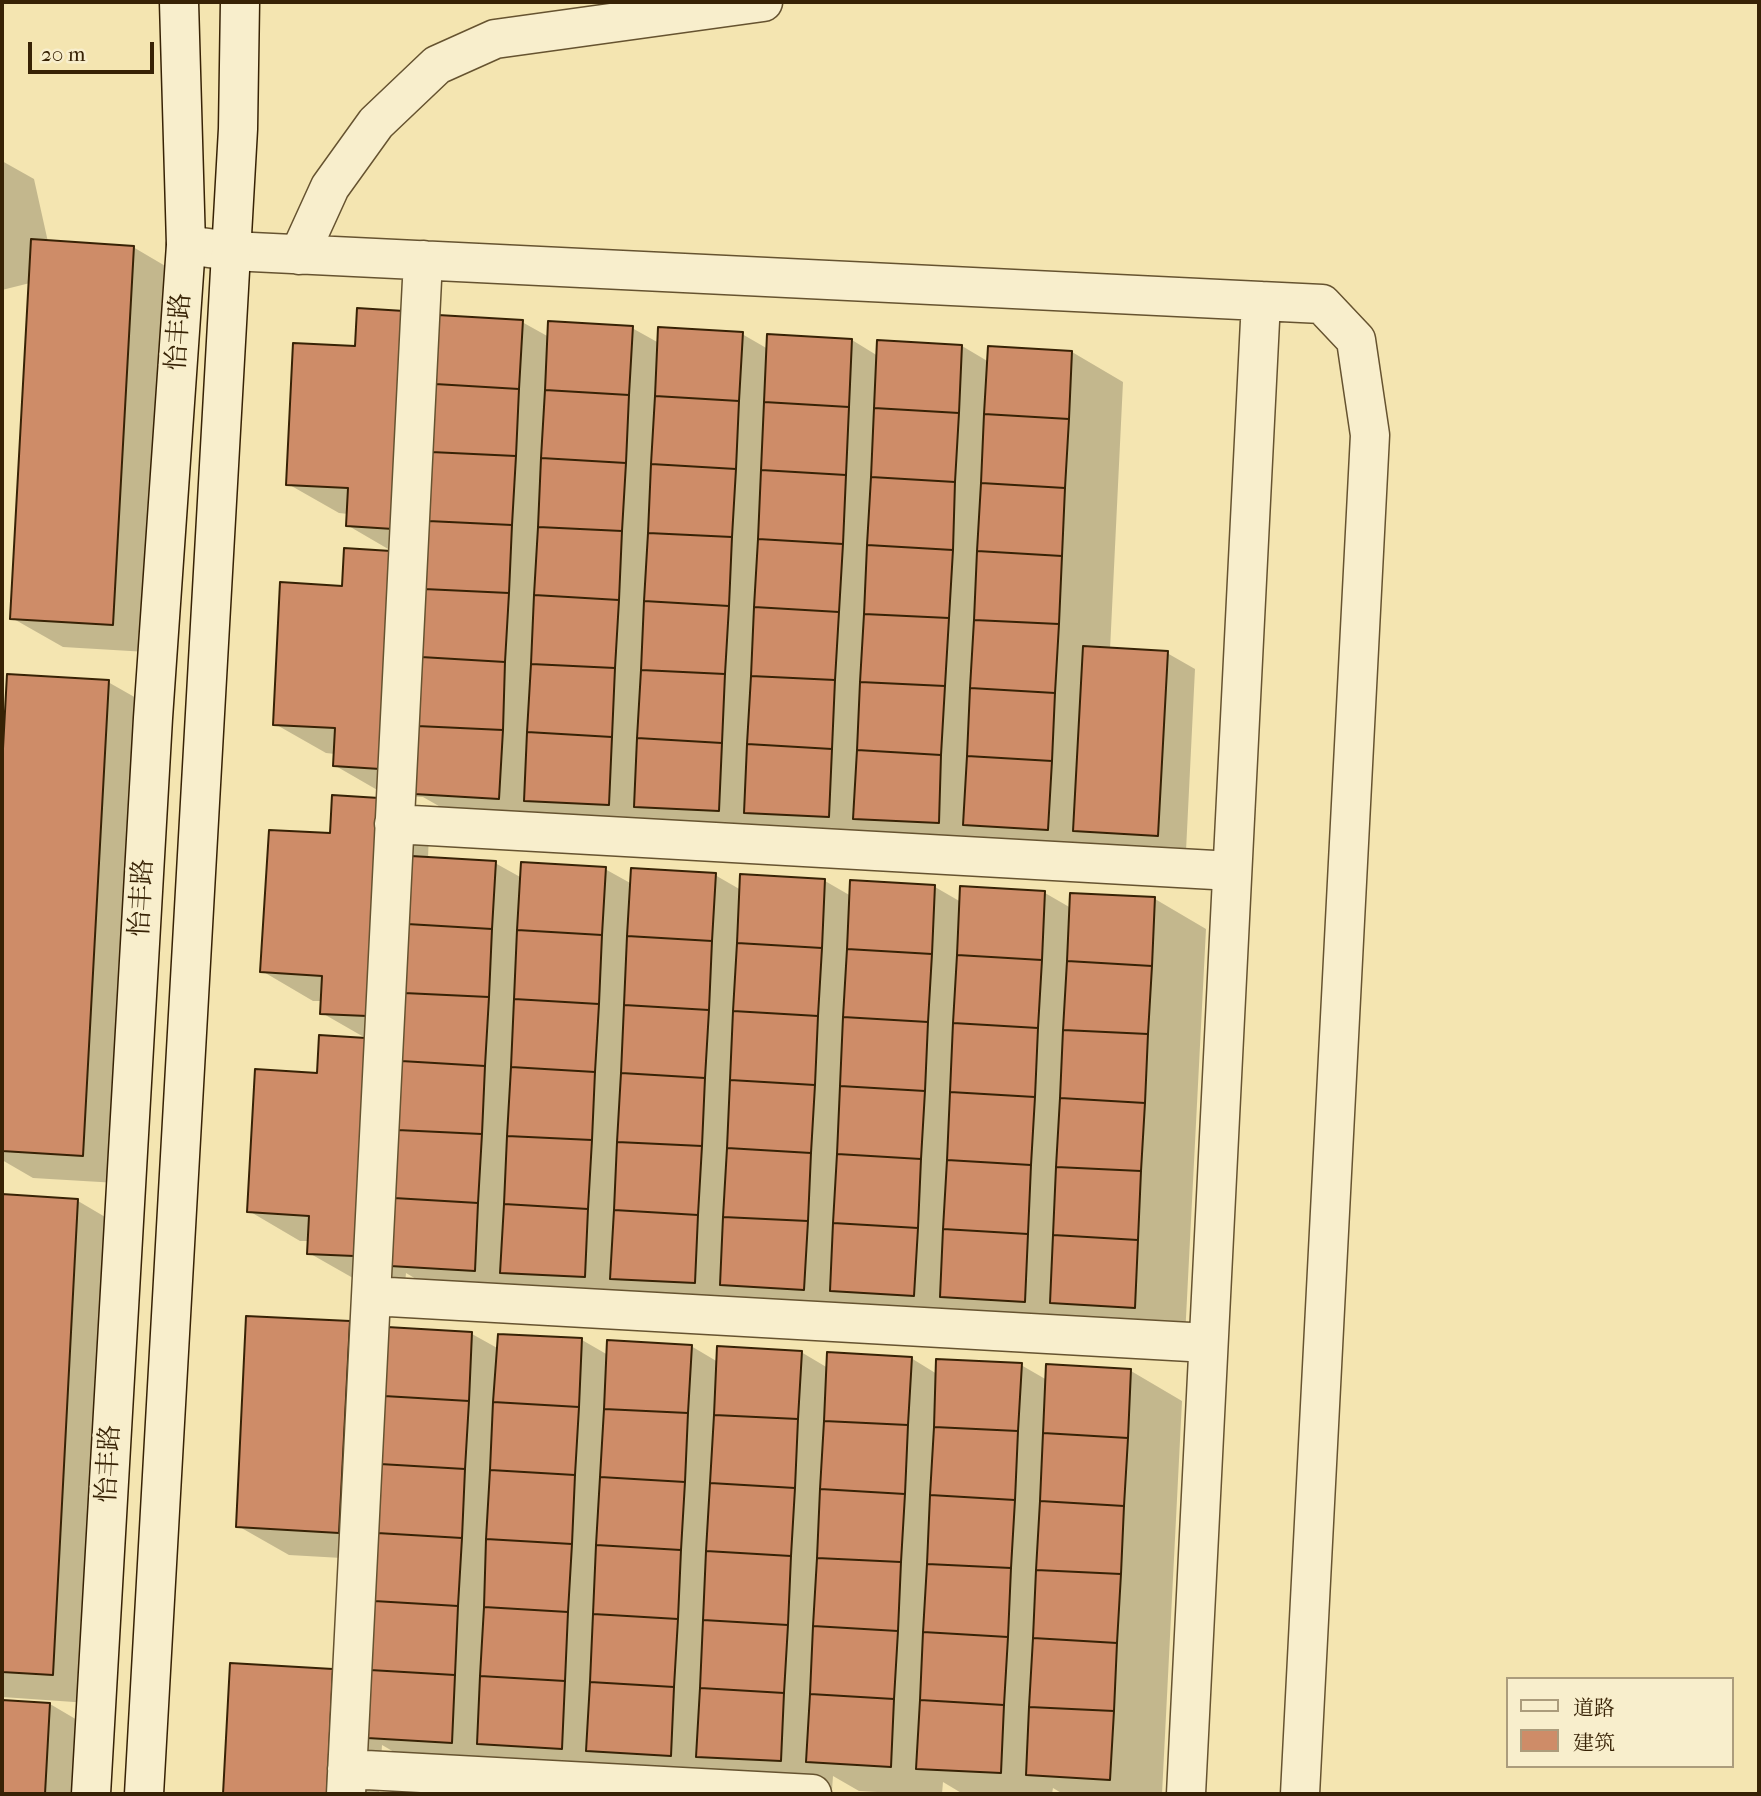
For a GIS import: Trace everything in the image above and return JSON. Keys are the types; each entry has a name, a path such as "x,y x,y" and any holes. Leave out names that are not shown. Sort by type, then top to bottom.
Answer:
{"street":[{"name":"怡丰路","path":"91,1794 152,732 186,245 178,2"},
{"name":"怡丰路","path":"144,1794 238,130 240,2"},
{"path":"299,254 330,187 376,123 437,65 495,39 763,2"},
{"path":"186,245 231,251 1322,304 1356,340 1370,435 1300,1794"},
{"path":"423,260 346,1781 812,1794"},
{"path":"1186,1794 1261,301"},
{"path":"394,824 1232,871"},
{"path":"371,1296 1208,1343"}],"building":[{"path":"31,239 134,246 113,625 10,619"},
{"path":"357,308 404,311 393,529 346,526 348,488 286,485 293,343 355,346"},
{"path":"438,315 523,320 519,389 435,384"},
{"path":"548,321 633,326 629,395 545,390"},
{"path":"658,327 743,332 739,401 655,396"},
{"path":"767,334 852,339 849,407 764,402"},
{"path":"877,340 962,345 959,413 874,408"},
{"path":"988,346 1072,351 1069,419 984,414"},
{"path":"435,384 519,389 516,456 431,452"},
{"path":"545,390 629,395 626,463 541,458"},
{"path":"655,396 739,401 736,469 651,464"},
{"path":"764,402 849,407 846,475 761,470"},
{"path":"874,408 959,413 955,482 871,477"},
{"path":"984,414 1069,419 1065,488 981,483"},
{"path":"431,452 516,456 512,525 428,521"},
{"path":"541,458 626,463 622,531 538,527"},
{"path":"651,464 736,469 732,537 648,533"},
{"path":"761,470 846,475 843,544 758,539"},
{"path":"871,477 955,482 953,550 867,545"},
{"path":"981,483 1065,488 1062,556 977,551"},
{"path":"428,521 512,525 509,593 424,589"},
{"path":"538,527 622,531 619,600 534,595"},
{"path":"648,533 732,537 729,606 644,601"},
{"path":"758,539 843,544 839,612 754,607"},
{"path":"867,545 953,550 949,618 864,614"},
{"path":"344,548 391,551 380,769 333,766 335,728 273,725 280,582 342,586"},
{"path":"977,551 1062,556 1059,624 974,620"},
{"path":"424,589 509,593 505,662 421,657"},
{"path":"534,595 619,600 615,668 531,664"},
{"path":"644,601 729,606 725,674 641,670"},
{"path":"754,607 839,612 835,680 751,676"},
{"path":"864,614 949,618 945,686 860,682"},
{"path":"974,620 1059,624 1055,693 970,688"},
{"path":"1083,646 1168,651 1158,836 1073,831"},
{"path":"421,657 505,662 503,730 417,726"},
{"path":"531,664 615,668 612,737 527,732"},
{"path":"641,670 725,674 722,743 637,738"},
{"path":"7,674 109,680 83,1156 2,1151 2,767"},
{"path":"751,676 835,680 832,749 747,744"},
{"path":"860,682 945,686 941,755 857,750"},
{"path":"970,688 1055,693 1052,761 967,756"},
{"path":"417,726 503,730 499,799 414,794"},
{"path":"527,732 612,737 609,805 524,801"},
{"path":"637,738 722,743 719,811 634,807"},
{"path":"747,744 832,749 829,817 744,813"},
{"path":"857,750 941,755 939,823 853,819"},
{"path":"967,756 1052,761 1048,830 963,825"},
{"path":"332,795 379,798 367,1016 320,1014 322,976 260,972 269,830 330,833"},
{"path":"411,856 496,861 492,929 407,924"},
{"path":"521,862 606,867 602,935 517,930"},
{"path":"631,868 716,873 712,941 627,936"},
{"path":"740,874 825,879 822,948 737,943"},
{"path":"850,880 935,885 932,954 847,949"},
{"path":"960,886 1045,891 1042,960 957,955"},
{"path":"1070,893 1155,897 1152,966 1067,961"},
{"path":"407,924 492,929 489,997 404,993"},
{"path":"517,930 602,935 599,1004 514,999"},
{"path":"627,936 712,941 709,1010 624,1005"},
{"path":"737,943 822,948 818,1016 733,1011"},
{"path":"847,949 932,954 928,1022 843,1017"},
{"path":"957,955 1042,960 1038,1028 953,1023"},
{"path":"1067,961 1152,966 1148,1034 1063,1030"},
{"path":"404,993 489,997 485,1066 401,1061"},
{"path":"514,999 599,1004 595,1072 511,1067"},
{"path":"624,1005 709,1010 705,1078 621,1073"},
{"path":"733,1011 818,1016 815,1085 730,1080"},
{"path":"843,1017 928,1022 925,1091 840,1086"},
{"path":"953,1023 1038,1028 1035,1097 950,1092"},
{"path":"1063,1030 1148,1034 1145,1103 1060,1098"},
{"path":"319,1035 366,1038 354,1256 307,1254 309,1216 247,1212 255,1069 317,1073"},
{"path":"401,1061 485,1066 482,1134 397,1130"},
{"path":"511,1067 595,1072 592,1140 507,1136"},
{"path":"621,1073 705,1078 702,1146 617,1142"},
{"path":"730,1080 815,1085 811,1153 727,1148"},
{"path":"840,1086 925,1091 921,1159 837,1154"},
{"path":"950,1092 1035,1097 1031,1165 947,1160"},
{"path":"1060,1098 1145,1103 1141,1171 1056,1167"},
{"path":"397,1130 482,1134 478,1203 394,1198"},
{"path":"507,1136 592,1140 588,1209 504,1204"},
{"path":"617,1142 702,1146 698,1215 614,1210"},
{"path":"727,1148 811,1153 808,1221 723,1217"},
{"path":"837,1154 921,1159 918,1228 833,1223"},
{"path":"947,1160 1031,1165 1028,1234 943,1229"},
{"path":"1056,1167 1141,1171 1138,1240 1053,1235"},
{"path":"2,1194 78,1199 53,1675 2,1672"},
{"path":"394,1198 478,1203 475,1271 390,1266"},
{"path":"504,1204 588,1209 585,1277 500,1273"},
{"path":"614,1210 698,1215 695,1283 610,1279"},
{"path":"723,1217 808,1221 804,1290 720,1285"},
{"path":"833,1223 918,1228 914,1296 830,1291"},
{"path":"943,1229 1028,1234 1025,1302 940,1297"},
{"path":"1053,1235 1138,1240 1135,1308 1050,1303"},
{"path":"246,1316 350,1321 339,1533 236,1527"},
{"path":"387,1327 472,1332 469,1401 384,1396"},
{"path":"498,1334 582,1338 579,1407 493,1402"},
{"path":"607,1340 692,1345 688,1413 604,1409"},
{"path":"717,1346 802,1351 798,1419 714,1415"},
{"path":"827,1352 912,1357 908,1425 824,1421"},
{"path":"936,1359 1022,1363 1018,1431 934,1427"},
{"path":"1046,1364 1131,1369 1128,1438 1043,1433"},
{"path":"384,1396 469,1401 465,1469 380,1464"},
{"path":"493,1402 579,1407 575,1475 490,1470"},
{"path":"604,1409 688,1413 685,1482 600,1477"},
{"path":"714,1415 798,1419 795,1488 710,1483"},
{"path":"824,1421 908,1425 905,1494 820,1489"},
{"path":"934,1427 1018,1431 1015,1500 930,1495"},
{"path":"1043,1433 1128,1438 1124,1506 1040,1501"},
{"path":"380,1464 465,1469 462,1538 377,1533"},
{"path":"490,1470 575,1475 572,1544 486,1539"},
{"path":"600,1477 685,1482 681,1550 596,1545"},
{"path":"710,1483 795,1488 791,1556 706,1551"},
{"path":"820,1489 905,1494 901,1562 817,1558"},
{"path":"930,1495 1015,1500 1011,1568 927,1564"},
{"path":"1040,1501 1124,1506 1121,1574 1036,1570"},
{"path":"377,1533 462,1538 458,1606 374,1601"},
{"path":"486,1539 572,1544 568,1612 484,1607"},
{"path":"596,1545 681,1550 678,1619 593,1614"},
{"path":"706,1551 791,1556 788,1625 703,1620"},
{"path":"817,1558 901,1562 898,1631 813,1626"},
{"path":"927,1564 1011,1568 1008,1637 923,1632"},
{"path":"1036,1570 1121,1574 1117,1643 1033,1638"},
{"path":"374,1601 458,1606 455,1675 370,1670"},
{"path":"484,1607 568,1612 565,1681 480,1676"},
{"path":"593,1614 678,1619 674,1687 590,1682"},
{"path":"703,1620 788,1625 784,1693 700,1688"},
{"path":"813,1626 898,1631 894,1699 810,1694"},
{"path":"923,1632 1008,1637 1004,1705 920,1700"},
{"path":"1033,1638 1117,1643 1114,1711 1029,1707"},
{"path":"230,1663 333,1669 327,1794 223,1794"},
{"path":"370,1670 455,1675 452,1743 367,1738"},
{"path":"480,1676 565,1681 562,1749 477,1744"},
{"path":"590,1682 674,1687 671,1756 586,1751"},
{"path":"700,1688 784,1693 781,1761 696,1757"},
{"path":"810,1694 894,1699 891,1767 806,1762"},
{"path":"2,1700 50,1703 45,1794 2,1794"},
{"path":"920,1700 1004,1705 1001,1773 916,1769"},
{"path":"1029,1707 1114,1711 1110,1780 1026,1775"}]}
